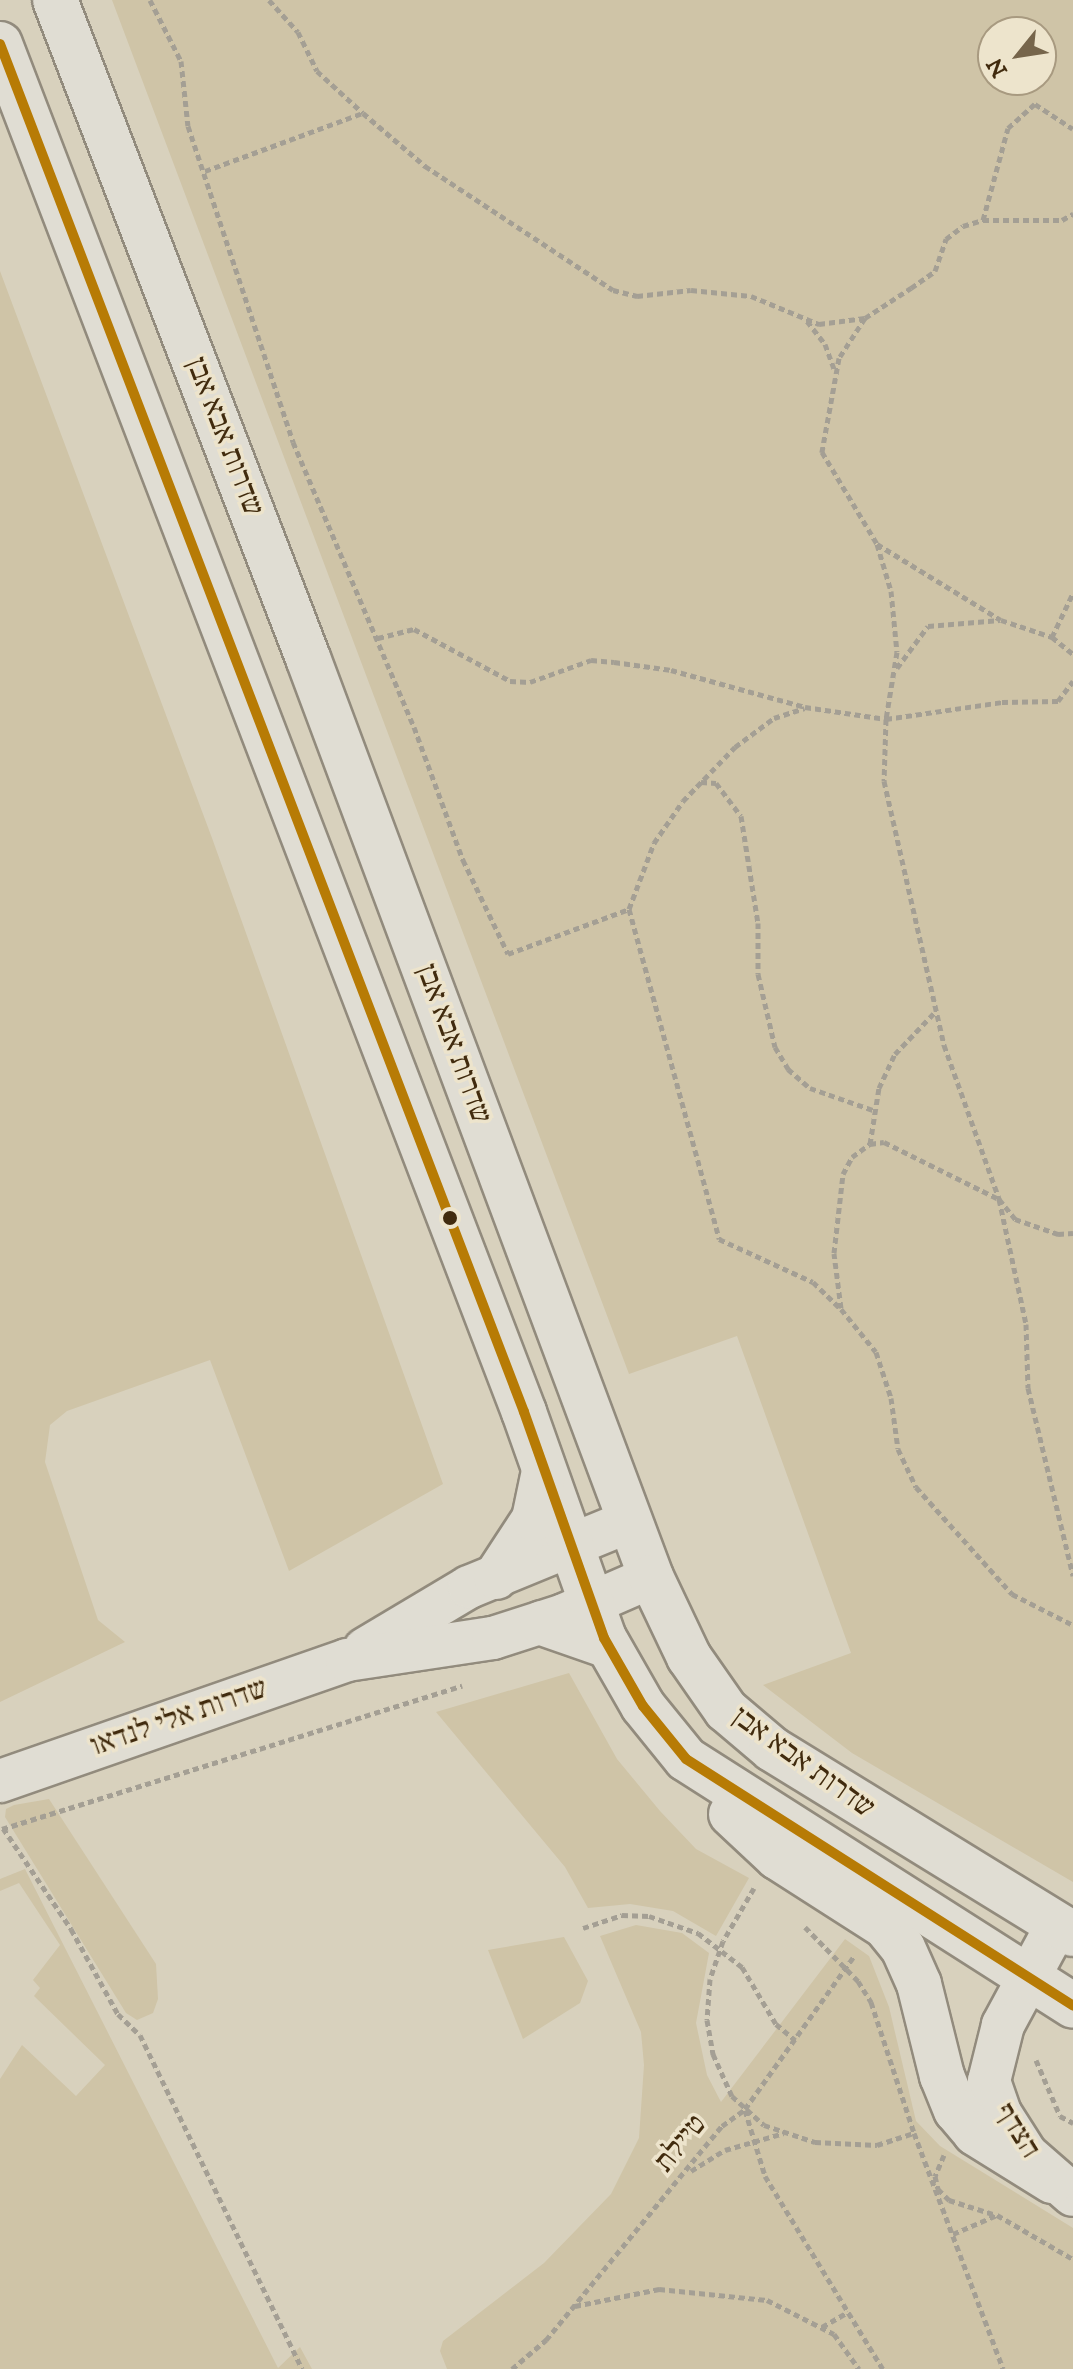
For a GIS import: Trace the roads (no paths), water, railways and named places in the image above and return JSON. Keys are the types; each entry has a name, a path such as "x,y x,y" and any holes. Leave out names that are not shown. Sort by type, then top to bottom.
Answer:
{"street":[{"name":"שדרות אבא אבן","path":"55,0 303,643 651,1577 689,1657 726,1710 749,1730 844,1798 1065,1930"},
{"name":"שדרות אבא אבן","path":"0,44 608,1646 643,1706 686,1759 1073,2006"},
{"path":"0,118 42,157"},
{"path":"496,1577 534,1519 544,1471"},
{"name":"שדרות אלי לנדאו","path":"347,1660 469,1587 630,1521"},
{"name":"שדרות אלי לנדאו","path":"3,1774 347,1660 493,1638 542,1623 651,1577"},
{"path":"542,1623 608,1646"},
{"path":"686,1759 745,1830 885,1926 903,1948 919,1984 956,2110 975,2133 1062,2188"},
{"name":"הצדף","path":"1062,2188 1013,2134 989,2081 991,2058 1025,1977 1065,1930"}]}
